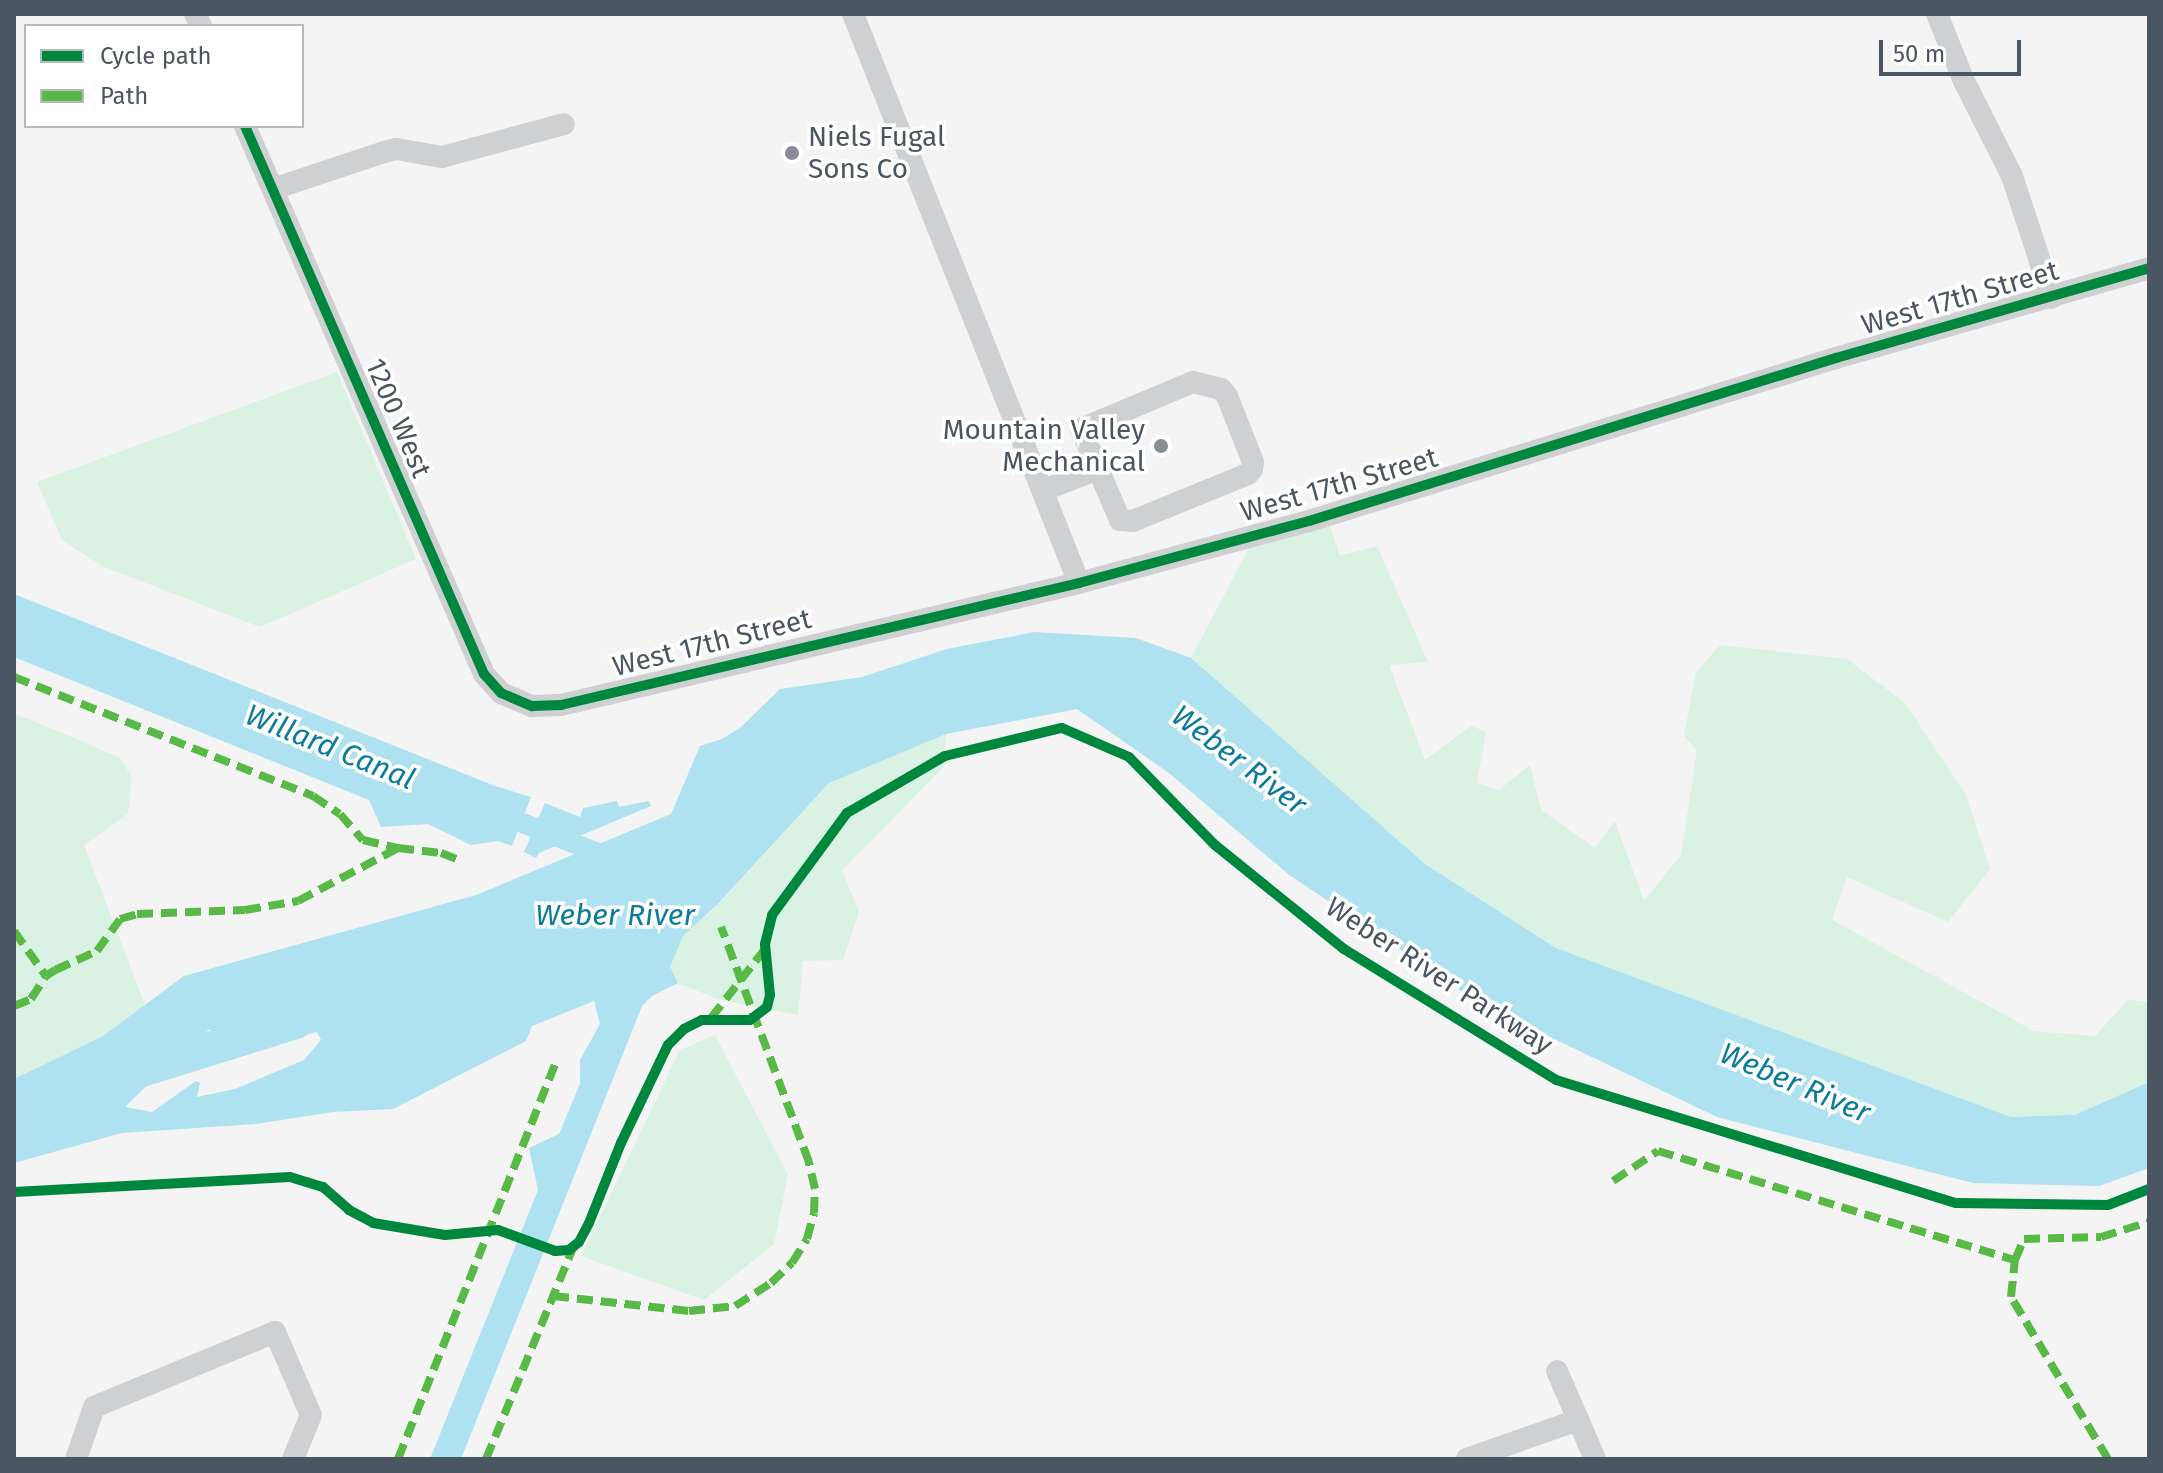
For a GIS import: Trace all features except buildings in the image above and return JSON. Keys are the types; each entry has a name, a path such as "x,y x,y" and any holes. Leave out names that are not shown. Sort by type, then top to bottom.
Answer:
{"street":[{"path":"853,14 1079,583"},
{"path":"1937,14 1964,81 2012,176 2052,298"},
{"path":"273,189 397,149 442,157 564,124"},
{"name":"1200 West","path":"246,128 484,674 501,693 532,706"},
{"name":"West 17th Street","path":"532,706 561,705 1079,583 1309,521 1836,358 2149,268"},
{"path":"1193,382 1221,389 1227,396 1253,462 1248,474 1125,522 1120,520 1098,469 1081,429 1193,382"},
{"path":"1044,490 1098,469"},
{"path":"76,1459 94,1407 275,1332 311,1415 293,1459"},
{"path":"1557,1371 1595,1459"},
{"path":"1467,1459 1578,1420"}],"green space":[{"path":"337,372 416,559 260,627 102,566 62,540 37,482"},
{"path":"1329,524 1340,556 1377,546 1428,662 1389,665 1425,760 1472,725 1486,733 1477,783 1499,790 1530,765 1541,810 1595,848 1615,821 1644,901 1681,855 1697,750 1684,736 1696,672 1720,645 1847,659 1905,703 1966,795 1990,869 1948,922 1847,877 1832,920 2034,1031 2095,1036 2128,1000 2149,1002 2149,1082 2075,1115 2011,1117 1556,948 1425,864 1191,658 1250,546"},
{"path":"14,713 119,757 132,777 128,814 84,845 145,1005 103,1036 14,1079"},
{"path":"946,734 943,768 842,870 859,912 843,960 803,961 798,1015 720,1000 678,983 670,967 683,936 719,904 829,783"},
{"path":"715,1035 788,1175 774,1244 704,1300 581,1256 680,1050"}],"water":[{"path":"14,594 495,786 531,797 512,846 498,841 471,845 428,824 381,827 369,800 14,657"},
{"name":"Weber River","path":"1034,632 1136,638 1191,658 1425,864 1556,948 2011,1117 2075,1115 2149,1082 2149,1168 2099,1186 1973,1183 1717,1117 1477,1002 1288,874 1169,773 1077,709 946,734 829,783 718,904 683,936 670,967 678,983 652,996 642,1006 461,1459 430,1459 538,1190 529,1148 559,1134 580,1084 580,1060 600,1024 594,1001 532,1026 526,1041 393,1109 333,1112 256,1124 122,1133 14,1163 14,1079 103,1036 184,976 476,895 671,814 700,746 722,739 741,727 780,689 862,677 947,649","holes":["208,1030 239,1030 263,1038 293,1038 317,1032 321,1040 304,1060 235,1089 197,1097 200,1083 196,1081 152,1112 125,1107 176,1057 197,1049"]},
{"path":"617,801 619,807 649,801 651,806 539,853 536,858 524,852 545,803 580,817 583,808"}],"waterway":[{"name":"Willard Canal","path":"497,813 616,860"},
{"name":"Weber River","path":"129,1074 296,1022"}],"marked path":[{"path":"14,677 313,796 340,814 363,840 398,848"},
{"path":"14,1006 31,999 46,976 55,970 97,951 120,919 137,914 245,910 298,901 398,848 441,853 462,861"},
{"path":"553,1296 689,1311 735,1306 771,1283 792,1263 807,1239 814,1213 815,1189 809,1162 721,927"},
{"path":"14,931 46,976"},
{"path":"711,1018 765,949"},
{"path":"398,1459 556,1061"},
{"path":"1613,1181 1658,1151 2015,1260"},
{"path":"2108,1459 2011,1297 2015,1260 2024,1239 2101,1237 2149,1222"},
{"path":"486,1459 573,1248"}],"cycle path":[{"path":"246,128 484,674 501,693 532,706 561,705 1079,583 1309,521 1836,358 2149,268"},
{"name":"Weber River Parkway","path":"14,1192 290,1177 323,1187 349,1210 373,1223 445,1235 498,1230 555,1251 569,1250 579,1242 589,1223 621,1143 668,1045 684,1029 702,1020 750,1020 767,1007 770,995 765,944 772,915 847,813 945,756 1062,728 1129,757 1215,845 1344,949 1556,1080 1956,1203 2108,1205 2149,1189"}],"place":[{"name":"Niels Fugal Sons Co","path":"792,153"},
{"name":"Mountain Valley Mechanical","path":"1161,446"}]}
